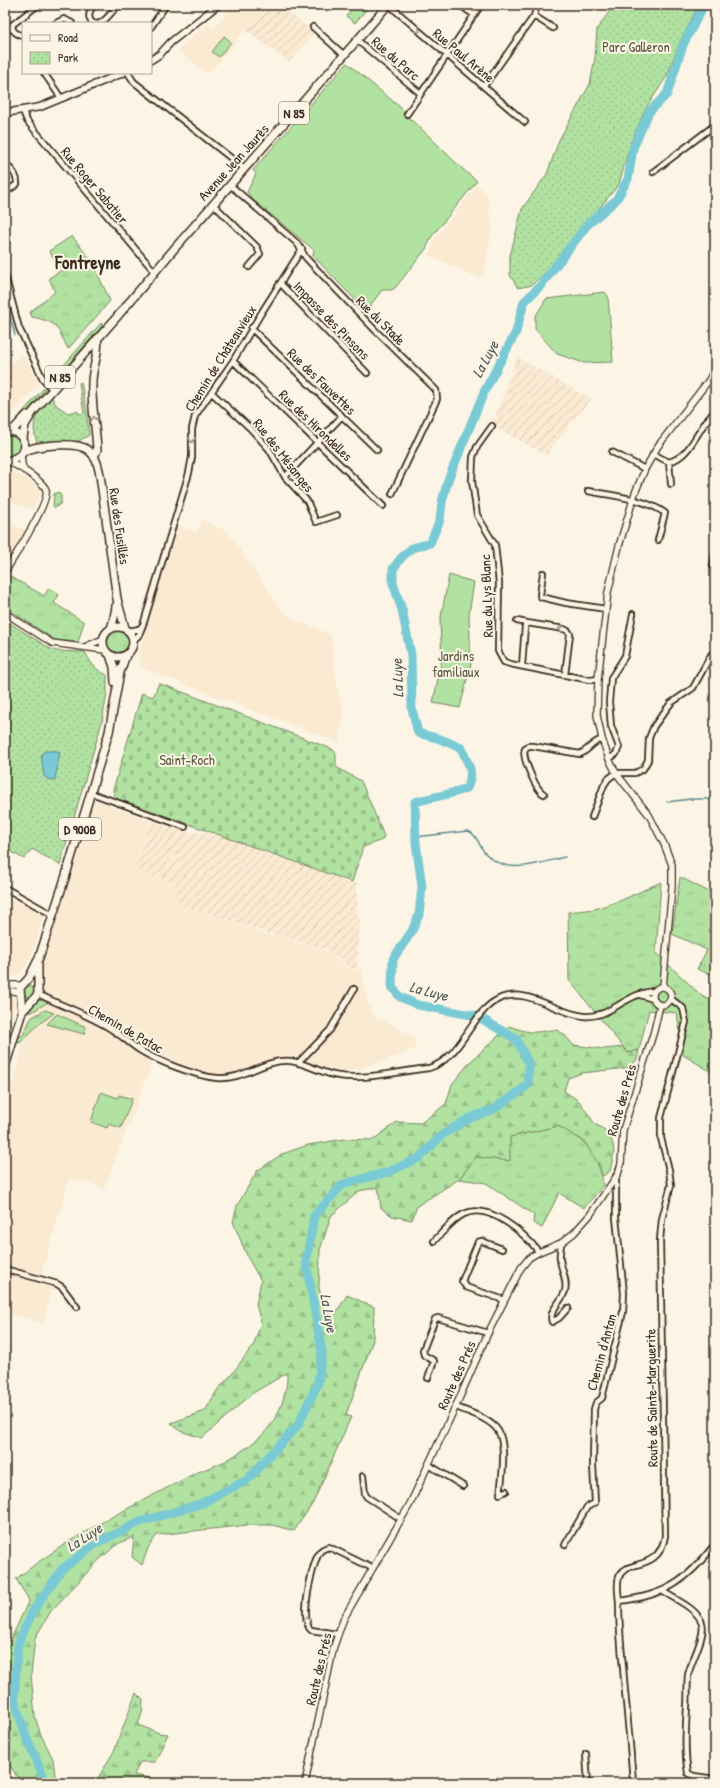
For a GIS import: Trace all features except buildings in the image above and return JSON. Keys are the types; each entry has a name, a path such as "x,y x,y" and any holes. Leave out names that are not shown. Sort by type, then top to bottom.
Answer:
{"main road":[{"path":"152,59 218,5"},
{"name":"Avenue Jean Jaurès","path":"8,431 19,425 97,339 154,271 389,5"},
{"path":"5,114 40,107 121,74"},
{"name":"Avenue Jean Jaurès","path":"22,454 23,439 28,421 52,389 113,316 128,301"},
{"path":"8,462 22,454 43,446 79,445 86,448 94,457 97,450 92,382 93,367 98,348 97,339"},
{"path":"8,431 18,433 23,439 43,446"},
{"name":"Rue des Fusillés","path":"94,457 102,486 116,599 127,630"},
{"name":"Rue des Fusillés","path":"111,628 114,618 116,599"},
{"path":"118,627 127,630 134,640 133,648 126,655 118,658 107,652 103,639 111,628 118,627"},
{"name":"D 900B","path":"107,652 114,667 116,698"},
{"name":"D 900B","path":"22,989 39,958 91,793 109,732 120,672 126,655"},
{"name":"D 900B","path":"36,985 39,958"},
{"path":"22,989 32,982 36,985 38,994 31,1000 22,1012"},
{"path":"22,989 24,999 31,1000"},
{"path":"5,1067 22,1012 22,989"}],"street":[{"path":"13,30 12,25 38,5"},
{"path":"94,22 90,19 88,14 90,9 95,5"},
{"path":"102,22 118,5"},
{"path":"152,26 166,5"},
{"name":"Rue Paul Arène","path":"389,5 525,122"},
{"path":"460,5 474,15"},
{"path":"407,114 481,5"},
{"path":"484,86 534,16 537,5"},
{"path":"534,16 553,28"},
{"path":"58,22 64,19 70,22"},
{"path":"5,27 22,36"},
{"path":"313,27 344,55"},
{"name":"Rue du Parc","path":"358,40 420,93"},
{"path":"45,74 61,98"},
{"path":"129,74 134,82 244,169"},
{"name":"Rue Roger Sabatier","path":"23,111 27,120 154,271"},
{"path":"653,172 715,125"},
{"path":"709,129 715,131"},
{"path":"5,162 18,181 18,184 5,193"},
{"name":"Rue du Stade","path":"230,185 297,243 302,249 306,258 332,286 436,390 437,399 392,494"},
{"path":"213,204 257,247 260,254 249,266"},
{"name":"Chemin de Châteauvieux","path":"134,640 142,626 189,473 192,457 193,423 197,413 233,361 302,249"},
{"path":"6,277 19,328 43,379 52,389"},
{"name":"Impasse des Pinsons","path":"280,283 367,373"},
{"name":"Rue des Fauvettes","path":"252,328 377,450"},
{"name":"Rue des Hirondelles","path":"233,361 383,506"},
{"path":"663,986 672,887 672,865 664,844 649,815 616,773 608,759 597,715 598,679 606,609 619,546 632,500 653,454 709,380 715,368"},
{"name":"Rue des Mésanges","path":"212,393 250,428 269,450 285,477 307,501 316,522 337,515"},
{"path":"653,454 669,462 677,460 684,454 715,411"},
{"path":"285,477 342,416"},
{"name":"Rue du Lys Blanc","path":"492,426 481,441 473,457 473,494 477,514 495,545 499,583 498,650 504,662 590,680 598,679"},
{"path":"612,452 645,469"},
{"path":"22,454 22,464 25,471"},
{"path":"5,572 46,500 46,489 43,485 25,471 8,462"},
{"path":"669,462 671,484"},
{"path":"588,491 632,500 665,513 658,540"},
{"path":"715,555 713,566 715,568"},
{"path":"543,572 541,597 566,603 606,609"},
{"path":"6,613 52,643 85,646 107,652"},
{"path":"608,759 616,754 619,747 611,726 609,702 611,678 625,656 633,614"},
{"path":"516,621 568,631 570,634 565,675"},
{"path":"522,666 525,626 527,623"},
{"path":"127,630 139,629 142,626"},
{"path":"85,646 103,639"},
{"path":"592,817 604,785 608,779 616,773 635,773 643,769 648,760 649,738 654,726 671,703 693,688 711,655"},
{"path":"544,794 537,789 524,756 528,746 580,754 593,742 602,739"},
{"path":"91,793 104,796 185,828"},
{"path":"5,888 53,915"},
{"path":"5,985 22,989"},
{"path":"653,999 654,990 663,986"},
{"path":"636,995 642,995 653,999 660,1005 668,1003 671,999 670,991 663,986"},
{"path":"5,990 22,989"},
{"path":"298,1063 333,1026 354,989"},
{"name":"Chemin de Patac","path":"38,994 111,1029 154,1058 203,1075 228,1078 244,1075 269,1063 290,1061 332,1075 345,1077 359,1077 429,1068 436,1066 448,1058 486,1009 497,1000 504,997 522,996 576,1015 592,1016 602,1014 636,995 654,990"},
{"name":"Route de Sainte-Marguerite","path":"633,1783 619,1623 618,1582 621,1572 644,1563 654,1557 663,1545 665,1536 660,1240 662,1219 671,1185 669,1170 662,1147 660,1128 663,1106 675,1070 686,1016 681,1006 671,999"},
{"name":"Route des Prés","path":"304,1783 337,1634 351,1604 401,1519 429,1465 488,1333 521,1268 529,1258 538,1252 561,1243 574,1232 590,1215 616,1176 621,1164 623,1130 654,1032 660,1005"},
{"name":"Chemin d'Antan","path":"565,1545 587,1508 595,1503 593,1465 594,1409 596,1403 602,1398 623,1312 624,1293 616,1218 616,1176"},
{"path":"434,1241 458,1218 464,1214 478,1211 498,1216 534,1245 538,1252"},
{"path":"502,1248 482,1241 478,1242 462,1280 466,1287 504,1300"},
{"path":"561,1243 560,1259 566,1286 562,1298 550,1316 552,1322 559,1318 568,1308"},
{"path":"5,1269 57,1284 62,1287 77,1307"},
{"path":"428,1378 434,1361 424,1355 423,1350 435,1319 438,1318 488,1333"},
{"path":"456,1407 484,1419 496,1427 502,1440 503,1470 500,1494 506,1491"},
{"path":"429,1465 464,1486"},
{"path":"362,1476 365,1494 367,1497 401,1519"},
{"path":"619,1601 641,1598 674,1586 705,1557 715,1544"},
{"path":"337,1634 311,1630 306,1623 310,1583 319,1552 326,1548 333,1548 372,1568"},
{"path":"662,1591 690,1609 700,1618 702,1624 701,1636 688,1679 686,1759 688,1773 694,1776 715,1779"},
{"path":"586,1754 588,1783"}],"shaded area":[{"path":"233,5 265,5 208,74 178,51 191,37 208,24 214,28"},
{"path":"265,5 280,5 311,30 312,35 289,62 245,30"},
{"path":"477,185 488,195 489,211 493,225 483,278 472,275 429,255 435,238"},
{"path":"24,356 40,382 5,423 5,365"},
{"path":"517,357 591,399 546,455 491,425"},
{"path":"5,472 12,472 25,478 42,490 33,510 5,499"},
{"path":"202,520 227,531 281,609 294,619 331,635 336,680 344,714 339,742 248,709 138,666 141,645 178,526 197,532"},
{"path":"5,521 26,530 5,565"},
{"path":"93,799 151,821 132,871 175,883 180,905 263,933 328,951 348,969 353,971 361,969 368,1005 377,1021 383,1019 416,1039 415,1049 361,1069 347,1072 319,1067 299,1055 268,1060 237,1074 223,1075 205,1073 156,1053 104,1189 70,1177 41,1275 54,1278 43,1323 5,1312 5,1109 40,985 42,955 69,869 73,870"},
{"path":"151,821 185,832 210,832 357,883 357,913 360,918 357,969 353,970 348,967 328,950 270,934 180,905 175,883 132,871"},
{"path":"15,896 45,912 33,951 25,969 14,977 5,978 5,916"},
{"path":"5,995 14,997 16,1003 8,1032 5,1031"}],"green space":[{"path":"356,5 370,5 355,23 346,16"},
{"name":"Parc Galleron","path":"614,5 699,5 680,42 667,76 646,108 631,142 619,184 553,265 532,285 518,288 510,275 510,256 522,209 547,174 559,140 590,84 595,58 597,29"},
{"path":"224,36 231,42 219,57 212,52"},
{"path":"347,63 401,108 406,114 405,115 477,181 432,236 426,249 395,288 391,290 382,290 366,311 313,256 314,250 253,200 247,192 256,174 253,170"},
{"path":"72,236 93,263 110,301 68,349 56,327 47,321 32,317 30,312 55,292 49,278 62,270 49,251"},
{"path":"605,292 608,296 613,362 584,363 557,354 535,329 535,317 546,299"},
{"path":"101,323 103,325 65,368 63,366"},
{"path":"81,382 87,413 89,435 79,441 37,443 34,422 38,413 52,397 56,405 68,413 77,411 80,414 84,413 79,383"},
{"path":"45,387 45,390 21,419 20,415"},
{"path":"11,435 19,439 21,449 17,454 5,459 5,436"},
{"path":"58,492 61,495 61,503 55,508 53,506 54,494"},
{"path":"8,575 44,596 49,588 59,595 54,603 84,622 78,642 55,640 11,611 5,602 5,580"},
{"name":"Jardins familiaux","path":"449,575 474,582 469,614 471,664 460,708 433,703 442,659 440,622"},
{"path":"5,620 56,651 85,652 94,666 99,671 107,675 107,693 102,722 60,865 32,849 24,859 5,848"},
{"path":"114,631 122,631 129,638 129,646 122,653 114,653 107,646 107,638"},
{"name":"Saint-Roch","path":"159,683 332,749 336,753 336,767 361,781 384,836 382,840 363,847 352,882 118,799 114,796 113,790 142,693 153,697"},
{"path":"680,877 715,895 715,976 697,969 707,950 672,934"},
{"path":"661,882 656,953 703,997 715,1002 715,1074 683,1055 677,1013 649,1010 639,1050 628,1053 569,980 568,912 595,909 622,900"},
{"path":"28,985 32,987 34,991 32,995 28,997 24,995 22,991 24,987"},
{"path":"42,1000 48,1002 30,1013 26,1012 36,1001"},
{"path":"45,1010 54,1013 38,1025 20,1043 16,1042 18,1037 23,1035 31,1018"},
{"path":"57,1014 86,1027 84,1034 47,1024"},
{"path":"509,1026 530,1032 558,1031 562,1033 573,1045 604,1049 623,1047 628,1053 639,1050 637,1060 627,1068 582,1073 568,1078 564,1091 579,1101 595,1124 608,1132 613,1144 614,1153 610,1171 603,1176 597,1162 584,1141 558,1126 510,1137 510,1161 476,1157 459,1179 417,1206 412,1220 392,1216 381,1208 378,1187 359,1191 331,1216 320,1250 319,1287 324,1313 336,1313 347,1295 374,1307 373,1340 346,1415 351,1417 313,1503 294,1531 272,1525 248,1525 157,1535 148,1548 142,1565 132,1557 134,1537 119,1543 100,1559 51,1611 35,1638 31,1675 35,1716 40,1733 53,1759 56,1783 19,1783 5,1757 5,1652 29,1600 16,1579 78,1536 99,1524 192,1475 221,1463 241,1452 265,1432 276,1417 280,1408 287,1382 287,1373 253,1393 202,1438 180,1431 171,1423 205,1411 218,1389 232,1374 254,1344 261,1323 256,1304 261,1281 248,1258 233,1222 237,1206 257,1171 282,1154 308,1145 345,1139 373,1140 397,1122 421,1123 446,1104 452,1084 470,1062"},
{"path":"101,1092 118,1098 119,1095 132,1099 121,1128 109,1124 107,1128 91,1122"},
{"path":"558,1126 579,1139 590,1149 603,1180 603,1186 584,1208 559,1193 542,1228 533,1223 534,1215 486,1183 459,1179 476,1157 509,1137"},
{"path":"136,1693 143,1700 142,1713 138,1725 159,1733 168,1734 155,1762 140,1762 134,1775 177,1783 95,1783 114,1751"}],"water":[{"path":"44,751 60,752 55,780 47,779 44,776 41,755"}],"waterway":[{"name":"La Luye","path":"46,1783 25,1734 14,1697 18,1644 33,1611 62,1569 97,1543 140,1522 200,1504 247,1480 298,1425 318,1383 322,1352 306,1262 314,1216 343,1184 388,1172 419,1158 442,1135 468,1119 494,1109 528,1085 529,1064 516,1039 477,1016 418,1005 400,997 392,987 393,959 412,931 419,915 422,887 416,843 415,802 467,788 470,777 470,768 461,748 440,739 418,733 412,709 411,655 402,610 393,583 393,569 401,558 412,548 430,543 440,520 442,502 448,480 484,392 516,332 524,302 541,285 587,225 616,200 628,179 633,148 649,112 667,94 683,45 704,5"},
{"path":"5,299 15,335"},
{"path":"667,802 691,799 715,799"},
{"path":"416,837 468,831 476,837 485,853 503,865 534,865 565,857"}],"district":[{"name":"Fontreyne","path":"88,262"}]}
